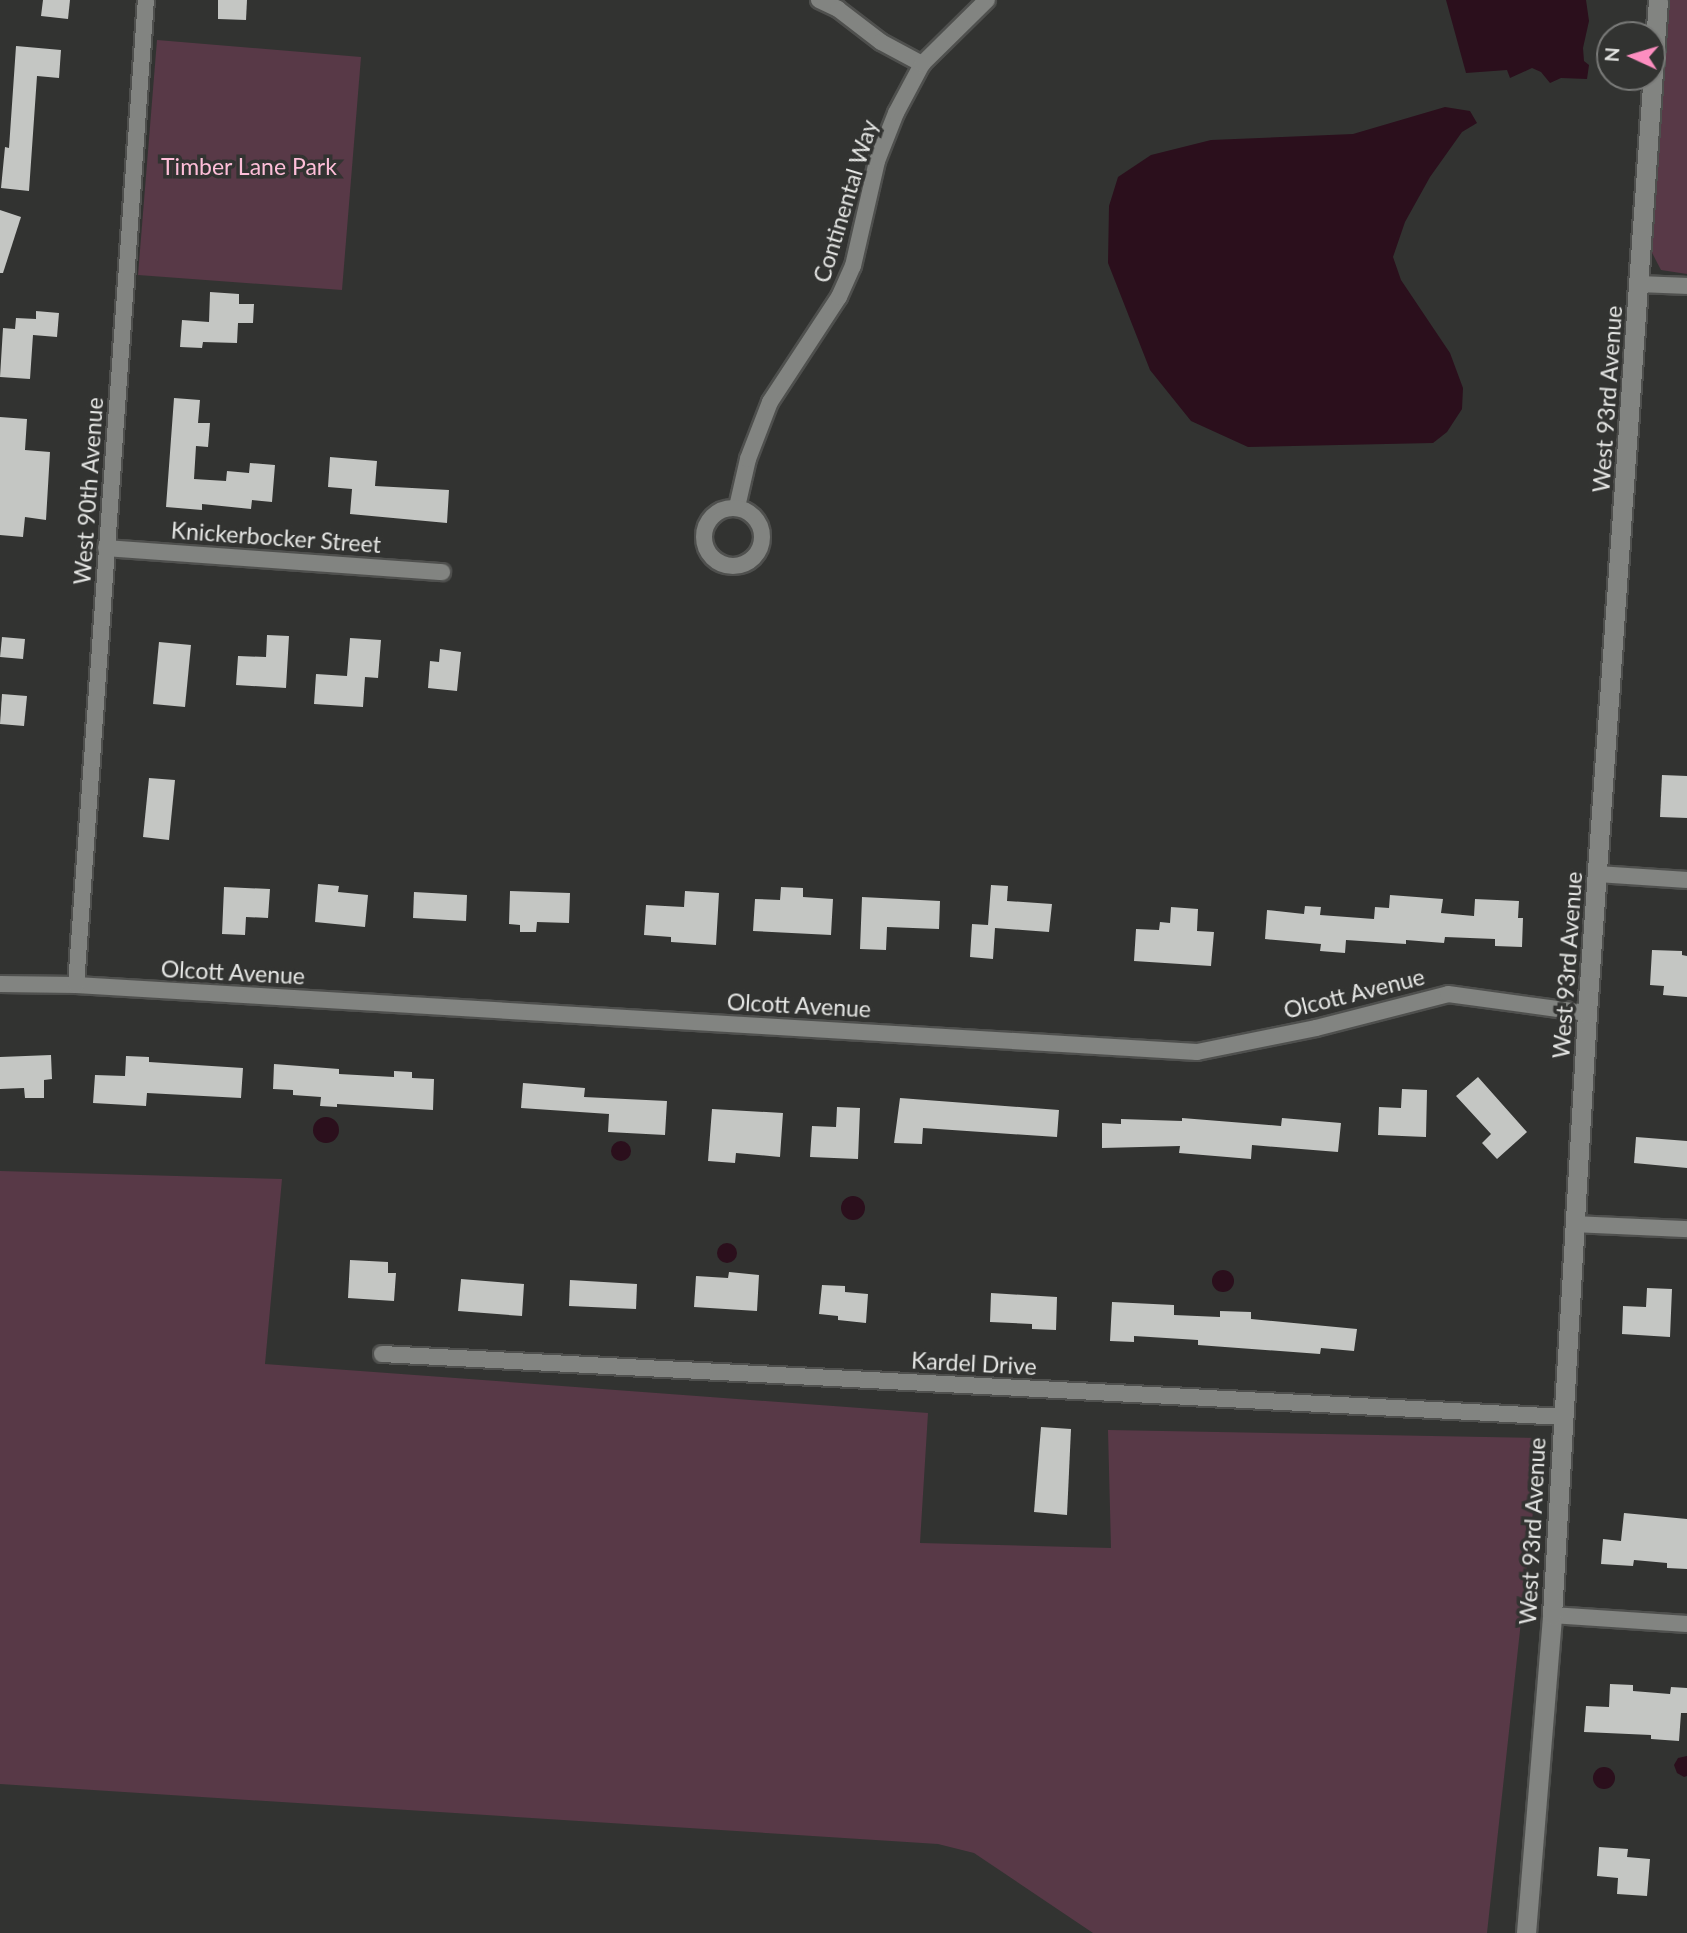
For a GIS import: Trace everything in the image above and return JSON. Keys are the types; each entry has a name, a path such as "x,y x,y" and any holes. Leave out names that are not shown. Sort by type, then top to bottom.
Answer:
{"street":[{"name":"West 90th Avenue","path":"76,985 146,0"},
{"path":"819,0 838,9 881,42 922,64"},
{"name":"Continental Way","path":"737,507 747,459 771,402 818,331 853,266 877,161 922,64 987,0"},
{"name":"West 93rd Avenue","path":"1526,1933 1552,1615 1587,1013 1658,0"},
{"path":"1640,284 1687,286"},
{"name":"Knickerbocker Street","path":"106,548 442,572"},
{"path":"1598,874 1687,880"},
{"name":"Olcott Avenue","path":"0,984 76,985 1197,1052 1316,1028 1448,994 1587,1013"},
{"path":"1575,1224 1687,1229"},
{"name":"Kardel Drive","path":"382,1354 1563,1417"},
{"path":"1552,1615 1687,1624"}],"green space":[{"path":"1667,0 1687,0 1687,274 1661,270 1649,247 1660,91 1666,91"},
{"name":"Timber Lane Park","path":"157,40 361,57 342,290 138,275"},
{"path":"0,1171 282,1179 265,1364 928,1413 920,1543 1111,1548 1108,1430 1541,1438 1487,1933 1093,1933 974,1853 938,1844 0,1784"}],"shaded area":[{"path":"1446,0 1586,0 1589,21 1583,48 1584,61 1589,65 1587,79 1561,78 1550,83 1541,72 1532,68 1510,78 1507,70 1466,73"},
{"path":"1445,107 1470,111 1477,123 1462,132 1430,177 1405,222 1393,257 1401,280 1450,353 1463,388 1462,409 1447,432 1433,443 1248,447 1191,421 1150,370 1108,263 1109,206 1118,177 1151,155 1211,140 1353,134"},
{"path":"326,1117 335,1121 339,1130 335,1139 326,1143 317,1139 313,1130 317,1121"},
{"path":"621,1141 628,1144 631,1151 628,1158 621,1161 614,1158 611,1151 614,1144"},
{"path":"853,1196 862,1199 865,1208 862,1217 853,1220 844,1217 841,1208 844,1199"},
{"path":"727,1243 734,1246 737,1253 734,1260 727,1263 720,1260 717,1253 720,1246"},
{"path":"1223,1270 1233,1277 1234,1281 1227,1291 1223,1292 1213,1285 1212,1281 1219,1271"},
{"path":"1687,1756 1687,1776 1684,1777 1677,1773 1674,1765 1678,1758"},
{"path":"1604,1767 1612,1770 1615,1778 1612,1786 1604,1789 1596,1786 1593,1778 1596,1770"}],"building":[{"path":"43,0 70,0 68,19 41,16"},
{"path":"218,0 247,0 246,20 218,19"},
{"path":"16,46 61,50 59,78 37,76 29,191 1,188 5,147 9,148"},
{"path":"0,210 21,217 3,273 0,273"},
{"path":"210,292 239,294 239,304 254,304 253,323 238,323 237,343 203,342 202,348 180,347 182,320 209,322"},
{"path":"36,311 59,313 57,337 33,335 30,379 0,377 3,328 15,329 16,318 36,319"},
{"path":"174,398 200,400 198,423 210,423 208,447 196,446 194,479 226,481 227,471 249,473 250,463 275,465 272,502 252,500 251,509 202,504 202,510 166,507"},
{"path":"0,417 27,419 25,450 50,452 46,520 25,517 23,537 0,535"},
{"path":"330,457 377,461 375,486 449,490 447,523 350,514 352,489 328,487"},
{"path":"267,635 289,636 286,688 236,685 238,656 266,657"},
{"path":"2,637 25,639 23,659 0,657"},
{"path":"350,638 381,640 378,678 365,677 363,707 314,704 316,674 347,676"},
{"path":"159,642 191,645 185,707 153,704"},
{"path":"440,649 461,652 457,691 428,688 430,661 439,662"},
{"path":"2,694 27,696 24,726 0,724"},
{"path":"1662,775 1687,776 1687,818 1660,817"},
{"path":"149,778 175,780 169,840 143,837"},
{"path":"318,884 339,886 338,892 368,895 365,927 315,922"},
{"path":"991,885 1008,886 1007,901 1052,904 1049,932 995,928 993,959 970,957 972,924 988,925"},
{"path":"224,887 270,889 268,918 246,917 245,935 222,934"},
{"path":"781,887 803,888 803,897 833,899 831,935 753,931 755,899 780,900"},
{"path":"510,891 570,893 569,923 537,922 536,932 520,932 520,925 509,924"},
{"path":"685,891 719,893 716,945 671,942 671,937 644,935 646,905 684,907"},
{"path":"414,892 467,895 466,921 413,918"},
{"path":"1390,895 1443,899 1441,913 1474,916 1475,899 1519,901 1518,918 1523,918 1522,947 1495,946 1495,939 1445,937 1444,943 1406,940 1406,944 1346,940 1345,953 1320,951 1321,944 1265,939 1267,910 1304,914 1305,906 1321,907 1320,915 1374,919 1375,907 1389,908"},
{"path":"862,897 940,901 939,929 887,927 886,950 860,949"},
{"path":"1171,907 1198,909 1197,931 1214,932 1211,966 1134,961 1136,929 1159,930 1160,922 1170,923"},
{"path":"1652,950 1682,951 1682,955 1687,956 1687,997 1663,995 1664,986 1650,985"},
{"path":"51,1055 52,1079 44,1080 44,1098 25,1098 24,1088 0,1089 0,1057"},
{"path":"126,1056 149,1057 149,1062 243,1068 241,1098 147,1093 146,1106 93,1103 95,1075 125,1076"},
{"path":"274,1064 339,1069 339,1074 394,1077 394,1071 412,1072 412,1078 434,1079 433,1110 337,1104 337,1107 320,1106 321,1097 293,1095 293,1090 273,1089"},
{"path":"1478,1077 1527,1132 1497,1159 1482,1143 1491,1134 1456,1096"},
{"path":"523,1083 585,1088 584,1097 667,1101 665,1135 608,1132 609,1114 521,1108"},
{"path":"1402,1089 1427,1090 1426,1137 1378,1135 1379,1107 1401,1108"},
{"path":"900,1098 1059,1110 1057,1137 923,1128 922,1144 894,1143"},
{"path":"837,1107 860,1108 858,1159 810,1157 812,1126 836,1127"},
{"path":"712,1109 783,1113 780,1157 736,1153 735,1163 708,1161"},
{"path":"1182,1118 1281,1126 1282,1118 1341,1123 1338,1152 1252,1145 1251,1159 1179,1153 1180,1146 1102,1148 1102,1123 1121,1124 1121,1119 1182,1121"},
{"path":"1636,1137 1687,1141 1687,1168 1634,1163"},
{"path":"350,1260 388,1262 388,1273 396,1273 394,1301 348,1298"},
{"path":"729,1272 759,1275 757,1311 694,1307 696,1276 728,1278"},
{"path":"461,1279 524,1284 522,1316 458,1311"},
{"path":"570,1280 637,1284 636,1309 569,1306"},
{"path":"822,1285 845,1286 845,1292 868,1294 866,1323 838,1320 838,1316 819,1314"},
{"path":"1647,1288 1672,1289 1670,1337 1622,1334 1623,1306 1646,1307"},
{"path":"991,1293 1057,1297 1056,1330 1032,1329 1032,1324 990,1322"},
{"path":"1112,1302 1174,1305 1174,1315 1220,1317 1220,1311 1251,1312 1251,1319 1357,1329 1354,1351 1321,1348 1320,1354 1198,1345 1198,1340 1134,1336 1134,1342 1110,1341"},
{"path":"1041,1427 1071,1429 1067,1515 1034,1512"},
{"path":"1624,1513 1687,1519 1687,1569 1667,1568 1667,1563 1634,1560 1633,1566 1601,1564 1603,1539 1621,1541"},
{"path":"1610,1684 1633,1685 1633,1691 1670,1694 1671,1687 1687,1688 1687,1713 1681,1713 1679,1741 1651,1739 1651,1735 1584,1732 1586,1706 1609,1707"},
{"path":"1599,1847 1628,1849 1627,1857 1650,1859 1647,1896 1617,1894 1618,1878 1597,1876"}]}
